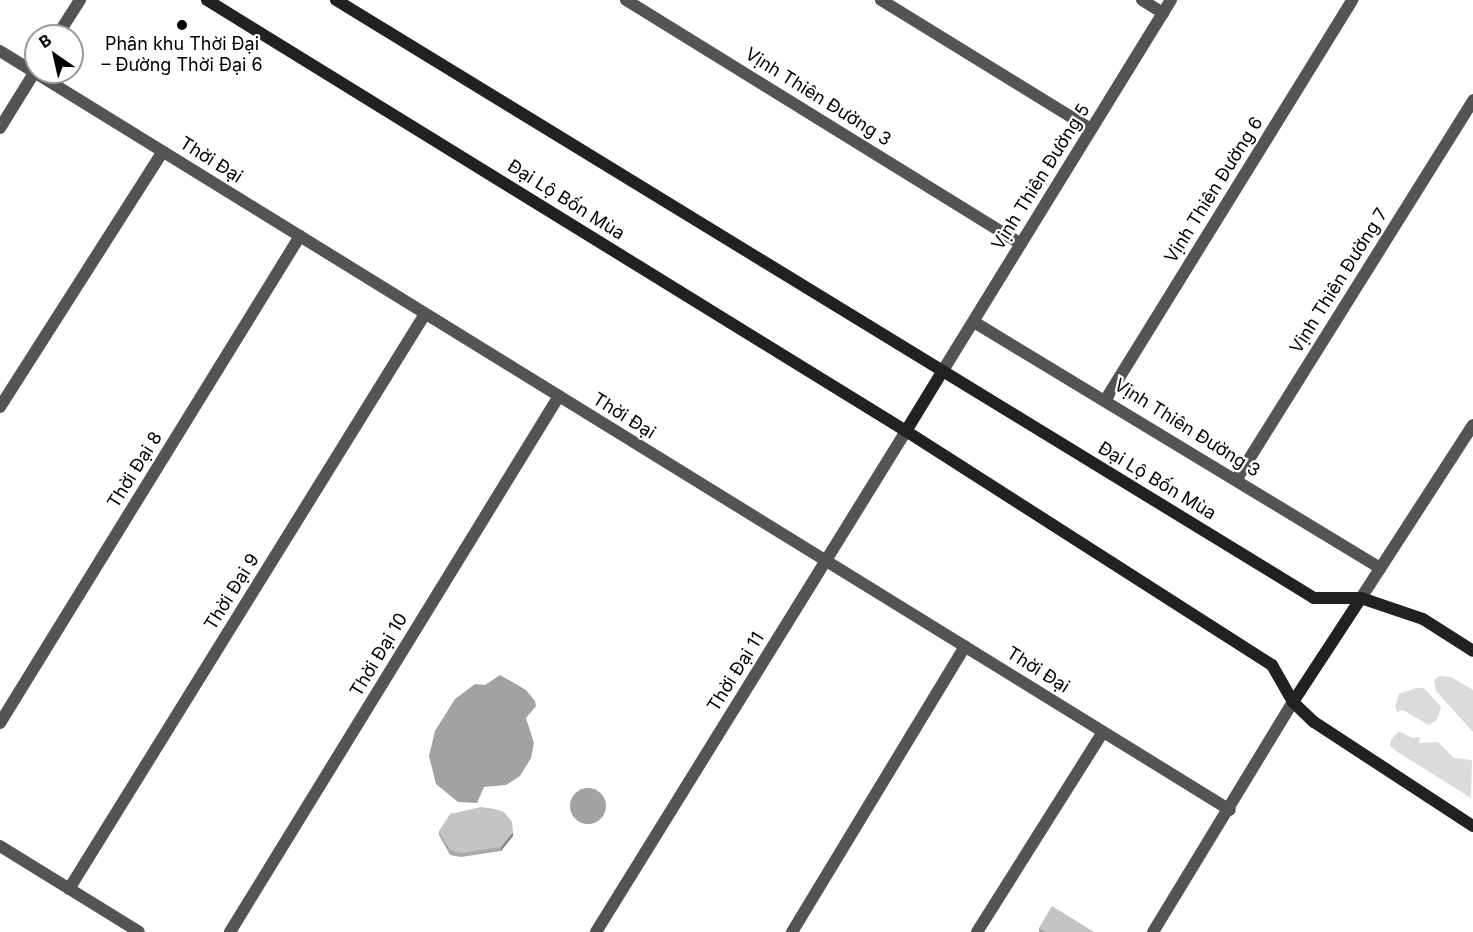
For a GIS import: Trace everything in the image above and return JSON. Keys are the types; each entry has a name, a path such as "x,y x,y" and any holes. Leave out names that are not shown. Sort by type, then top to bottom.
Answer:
{"main road":[{"name":"Đại Lộ Bốn Mùa","path":"207,0 906,431 1272,665 1293,702 1314,722 1473,826"},
{"name":"Đại Lộ Bốn Mùa","path":"336,0 1314,598 1361,598 1423,620 1473,651"},
{"path":"906,431 942,372"},
{"path":"1293,702 1361,598"}],"street":[{"path":"65,24 80,0"},
{"name":"Vịnh Thiên Đường 3","path":"626,0 1021,244"},
{"path":"881,0 1091,129"},
{"path":"1142,0 1163,13"},
{"name":"Vịnh Thiên Đường 5","path":"942,372 1171,0"},
{"name":"Vịnh Thiên Đường 6","path":"1106,399 1353,0"},
{"name":"Thời Đại","path":"0,51 24,65"},
{"path":"0,128 28,84"},
{"name":"Thời Đại","path":"54,84 1230,810"},
{"name":"Vịnh Thiên Đường 7","path":"1236,480 1473,100"},
{"path":"0,407 163,152"},
{"name":"Thời Đại 8","path":"0,723 300,236"},
{"name":"Thời Đại 9","path":"69,889 425,314"},
{"name":"Vịnh Thiên Đường 3","path":"974,322 1106,399 1380,568"},
{"name":"Thời Đại 10","path":"230,932 559,396"},
{"path":"1361,598 1473,425"},
{"name":"Thời Đại 11","path":"596,932 906,431"},
{"path":"792,932 965,646"},
{"path":"1153,932 1230,810 1293,702"},
{"path":"977,932 1103,732"},
{"path":"0,846 139,932"}],"shaded area":[{"path":"500,675 526,690 535,701 536,706 526,718 534,743 531,758 520,776 506,785 484,787 477,803 458,802 436,784 429,756 435,731 455,699 475,684 485,685"},
{"path":"1439,676 1451,677 1473,690 1473,732 1436,691 1434,681"},
{"path":"1416,688 1424,688 1441,707 1437,720 1429,725 1403,710 1397,712 1395,707 1399,694"},
{"path":"1399,731 1412,738 1420,737 1419,743 1438,742 1454,758 1472,760 1471,798 1390,746 1391,740"},
{"path":"588,788 601,793 606,806 601,819 588,824 575,819 570,806 575,793"}],"building":[{"path":"481,807 504,812 512,822 513,832 501,847 461,853 450,850 439,831 450,814"},
{"path":"1052,906 1094,932 1046,932 1039,928"}],"place":[{"name":"Phân khu Thời Đại – Đường Thời Đại 6","path":"182,25"}]}
